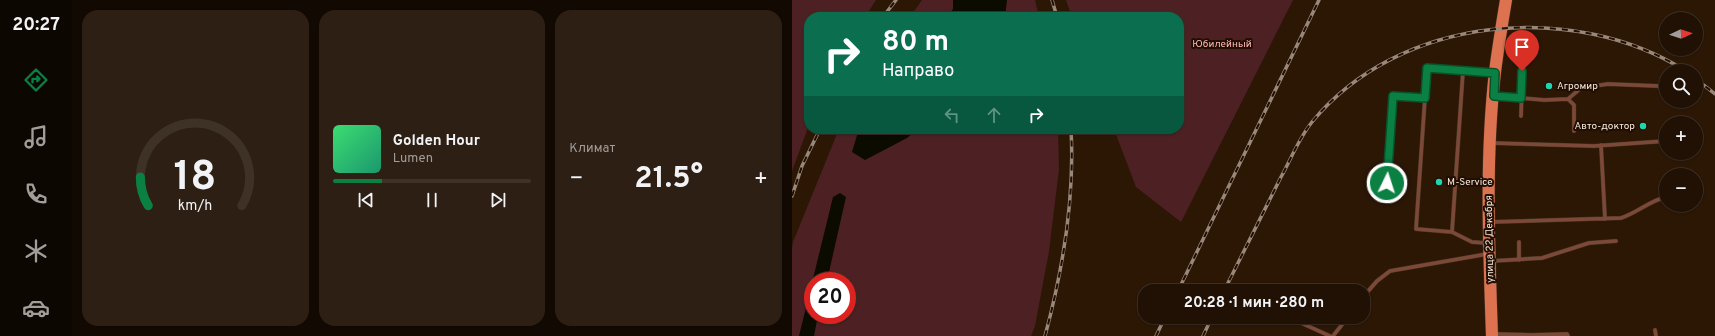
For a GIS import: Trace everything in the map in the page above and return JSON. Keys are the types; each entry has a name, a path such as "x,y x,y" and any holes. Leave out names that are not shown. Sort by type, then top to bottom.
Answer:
{"main road":[{"name":"улица 22 Декабря","path":"1492,335 1489,222 1490,143 1495,73 1506,0"}],"lane":[{"path":"1521,116 1523,57"},
{"path":"1495,73 1427,68 1416,230 1452,232 1490,253 1519,260 1542,258 1589,243 1616,241"},
{"path":"1452,232 1463,71"},
{"path":"1494,96 1544,100 1568,99 1581,88 1608,84 1659,86"},
{"path":"1387,183 1393,96 1425,98"},
{"path":"1568,99 1574,105 1574,130"},
{"path":"1490,143 1601,146 1659,142"},
{"path":"1601,146 1605,219"},
{"path":"1489,222 1621,218 1659,200"},
{"path":"1519,242 1519,260"},
{"path":"1370,289 1377,281 1390,271 1490,253"},
{"path":"1303,324 1330,336"},
{"path":"1333,336 1342,324"},
{"path":"1655,330 1656,336"},
{"path":"1492,335 1531,336 1567,334 1568,336"}],"green space":[{"path":"792,0 876,0 868,12 804,12 804,134 806,134 792,171"},
{"path":"922,0 1035,0 1038,12 914,12"},
{"name":"Юбилейный","path":"1066,0 1293,0 1181,222 1136,187 1116,134 1184,134 1184,12 1070,12"},
{"path":"837,134 1058,134 1059,169 1049,251 1035,326 1031,336 792,336 793,242"}],"shaded area":[{"path":"953,0 1007,0 1006,12 951,12 953,9"},
{"path":"857,134 912,134 865,160 852,152"},
{"path":"840,193 846,197 829,272 815,272 833,197"},
{"path":"804,316 804,324 816,324 814,336 799,336"}],"railway":[{"path":"887,12 896,0"},
{"path":"1052,0 1056,12"},
{"path":"1181,284 1319,0"},
{"path":"1228,284 1307,128 1349,86 1392,59 1439,40 1490,30 1541,28 1592,34 1641,48 1672,64"},
{"path":"1703,85 1715,94"},
{"path":"792,196 802,166 818,134"},
{"path":"1045,336 1057,285 1066,234 1071,181 1071,134"},
{"path":"1156,336 1162,324"},
{"path":"1203,336 1209,324"}],"place":[{"name":"Агромир","path":"1549,86"},
{"name":"Авто-доктор","path":"1643,126"},
{"name":"M-Service","path":"1439,182"}],"route":[{"path":"1387,183 1393,96 1425,98 1427,68 1495,73 1494,96 1521,98 1522,71"}]}
